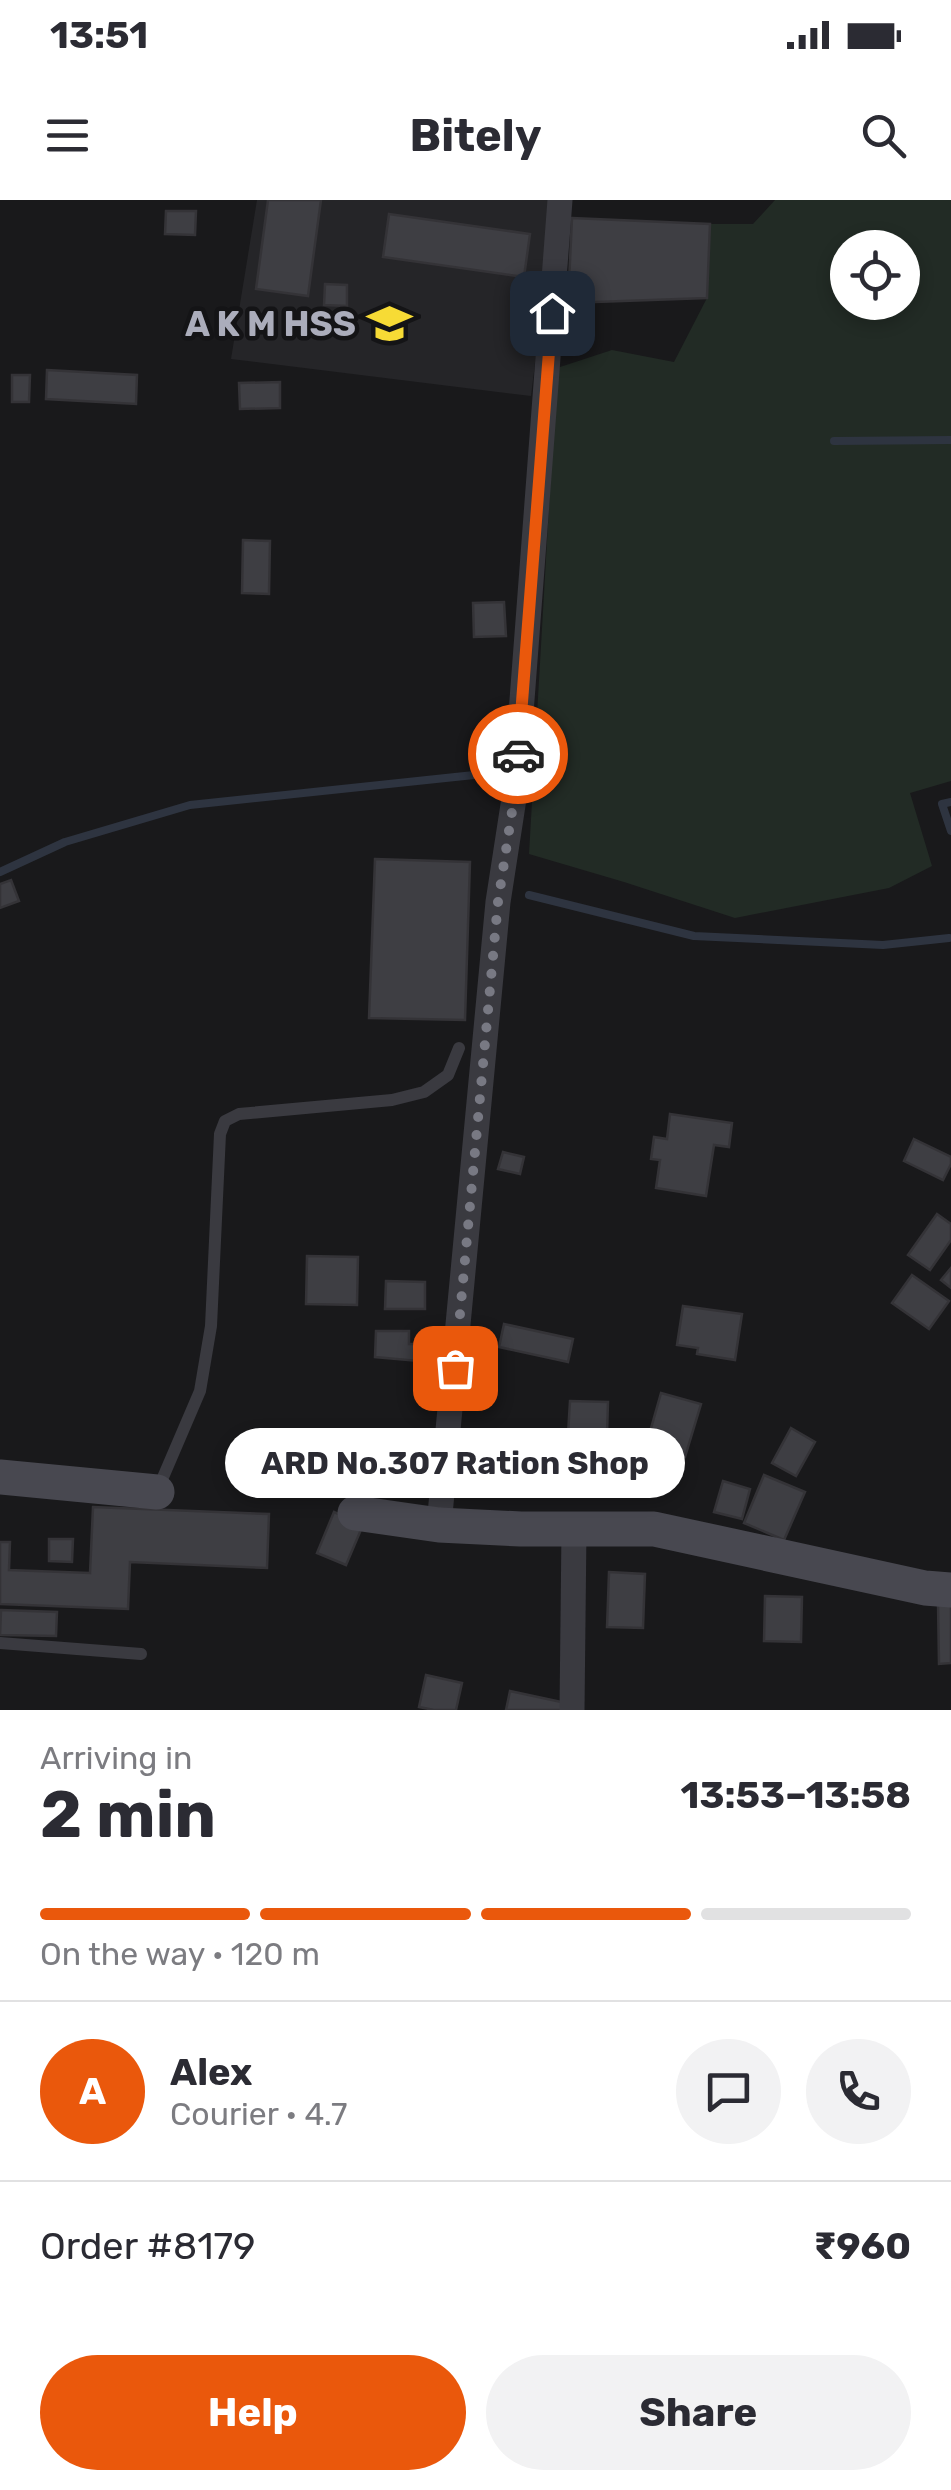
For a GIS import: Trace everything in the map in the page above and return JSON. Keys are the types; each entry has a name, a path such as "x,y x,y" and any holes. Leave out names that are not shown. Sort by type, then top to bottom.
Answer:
{"street":[{"path":"439,1525 498,902 515,792 560,200"},
{"path":"0,1477 157,1492"},
{"path":"355,1513 439,1525 654,1529 925,1588 951,1590"},
{"path":"572,1710 574,1529"}],"lane":[{"path":"157,1492 200,1391 211,1326 220,1134 225,1121 239,1114 392,1100 424,1092 448,1074 458,1048"},
{"path":"0,1643 141,1654"}],"shaded area":[{"name":"A K M HSS","path":"257,200 549,200 544,289 531,396 231,359"},
{"path":"775,200 951,200 951,781 910,793 932,866 889,888 735,918 529,854 557,368 612,350 674,362 707,298 710,224 753,224"}],"building":[{"path":"268,200 321,200 308,296 256,289"},
{"path":"166,211 196,211 195,235 165,234"},
{"path":"389,214 530,234 524,277 383,257"},
{"path":"572,218 710,224 707,298 568,303"},
{"path":"325,284 347,285 347,306 324,305"},
{"path":"47,370 137,375 136,404 46,399"},
{"path":"12,375 30,375 29,402 12,402"},
{"path":"280,382 280,408 240,409 239,383"},
{"path":"243,540 270,541 269,594 242,593"},
{"path":"504,602 506,636 474,637 473,603"},
{"path":"375,859 470,862 465,1020 369,1018"},
{"path":"11,880 19,901 0,908 0,884"},
{"path":"670,1114 732,1123 729,1147 714,1145 706,1196 656,1188 660,1160 651,1159 654,1137 667,1139"},
{"path":"914,1139 951,1157 943,1180 904,1161"},
{"path":"503,1152 524,1157 520,1174 498,1169"},
{"path":"937,1214 951,1224 951,1240 930,1270 908,1255"},
{"path":"307,1256 358,1257 357,1305 306,1304"},
{"path":"951,1268 951,1288 941,1280"},
{"path":"912,1275 949,1301 929,1329 892,1303"},
{"path":"386,1281 425,1282 425,1309 385,1309"},
{"path":"683,1306 742,1314 735,1360 697,1354 698,1348 677,1345"},
{"path":"504,1324 573,1339 568,1362 499,1347"},
{"path":"376,1331 409,1331 409,1344 418,1344 418,1361 375,1357"},
{"path":"661,1393 701,1404 685,1457 646,1446"},
{"path":"570,1401 608,1402 607,1435 568,1434"},
{"path":"791,1428 815,1442 796,1476 772,1463"},
{"path":"764,1475 805,1492 784,1540 744,1523"},
{"path":"723,1481 750,1489 742,1519 714,1512"},
{"path":"93,1507 269,1514 267,1568 130,1562 128,1609 0,1604 0,1542 10,1542 9,1570 90,1573"},
{"path":"334,1512 363,1525 346,1565 317,1553"},
{"path":"49,1539 73,1539 72,1562 49,1561"},
{"path":"609,1572 645,1574 643,1628 607,1627"},
{"path":"765,1596 802,1597 801,1642 764,1641"},
{"path":"938,1603 951,1603 951,1663 939,1664"},
{"path":"1,1610 57,1612 56,1636 0,1635"},
{"path":"426,1675 462,1683 456,1710 419,1707"},
{"path":"510,1691 566,1703 565,1710 506,1710"}],"waterway":[{"path":"834,441 951,440"},
{"path":"0,872 65,842 190,805 493,773"},
{"path":"951,802 942,804 951,831"},
{"path":"529,895 694,936 883,945 949,938"}],"way so far":[{"path":"455,1368 498,902 518,754"}],"place":[{"name":"A K M HSS","path":"389,324"},
{"name":"ARD No.307 Ration Shop","path":"455,1368"}],"route":[{"path":"518,754 552,313"}]}
